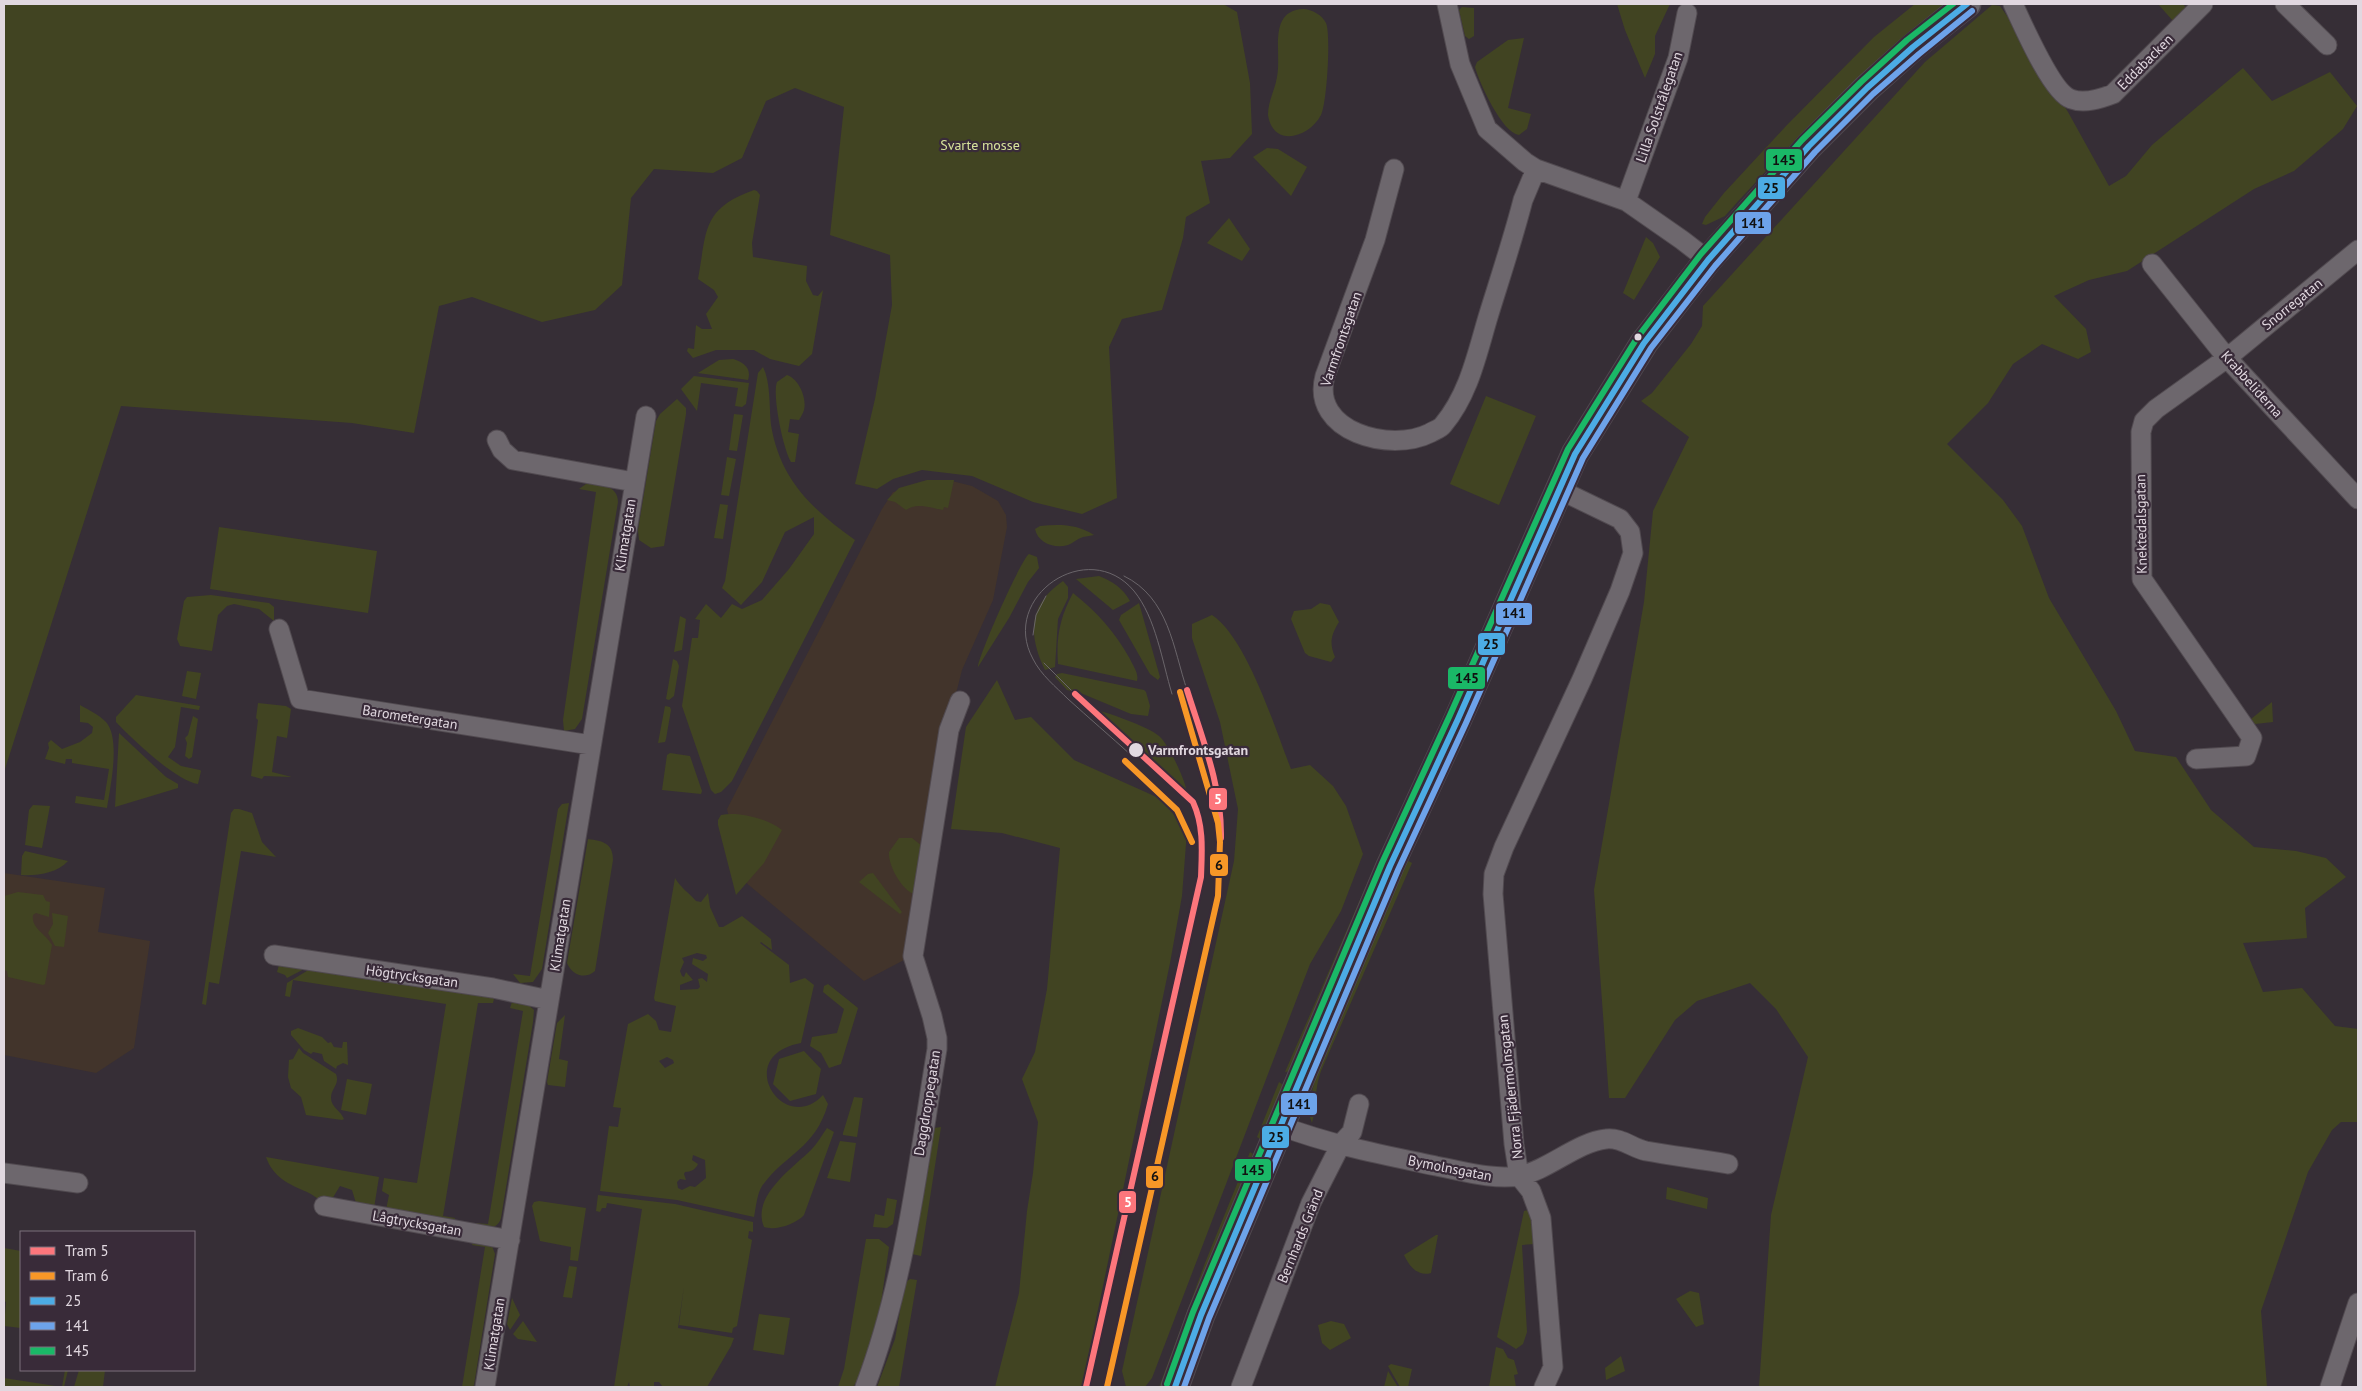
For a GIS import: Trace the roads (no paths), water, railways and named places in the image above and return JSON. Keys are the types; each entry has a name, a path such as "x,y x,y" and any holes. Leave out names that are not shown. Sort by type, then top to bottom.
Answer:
{"street":[{"path":"1447,4 1460,64 1487,129 1525,162 1536,168 1626,201 1708,260"},
{"path":"1175,1387 1201,1316 1390,866 1458,720 1574,454 1644,343 1708,260 1809,146 1867,88 1913,47 1967,4"},
{"name":"Eddabacken","path":"2013,4 2037,54 2060,92 2069,99 2079,101 2101,99 2113,94 2203,4"},
{"path":"2285,4 2327,45"},
{"name":"Lilla Solstrålegatan","path":"1626,201 1678,58 1687,13"},
{"name":"Varmfrontsgatan","path":"1394,169 1376,240 1325,376 1323,394 1330,414 1350,429 1384,441 1403,442 1420,438 1442,427 1464,394 1523,200 1536,168"},
{"name":"Snorregatan","path":"2226,358 2358,250"},
{"name":"Krabbeliderna","path":"2152,264 2226,358 2358,499"},
{"name":"Knektedalsgatan","path":"2196,760 2246,756 2252,738 2142,579 2140,452 2144,421 2156,409 2226,358"},
{"name":"Klimatgatan","path":"486,1387 646,416"},
{"name":"Klimatgatan","path":"497,440 502,450 512,460 634,482"},
{"name":"Norra Fjädermolnsgatan","path":"1544,1387 1553,1367 1541,1218 1531,1191 1519,1176 1513,1136 1493,894 1495,869 1538,770 1582,680 1620,591 1633,553 1630,532 1620,518 1558,489"},
{"name":"Barometergatan","path":"279,629 300,699 591,745"},
{"name":"Daggdroppegatan","path":"865,1387 881,1344 896,1287 937,1049 937,1038 932,1016 913,956 949,730 960,701"},
{"name":"Högtrycksgatan","path":"274,955 493,988 549,1000"},
{"path":"1281,1126 1314,1138 1341,1144 1352,1132 1358,1104"},
{"name":"Bymolnsgatan","path":"1341,1144 1385,1156 1497,1177 1519,1176 1532,1172 1593,1143 1606,1139 1617,1139 1644,1151 1728,1164"},
{"name":"Bernhards Gränd","path":"1241,1387 1311,1203 1341,1144"},
{"path":"4,1173 78,1183"},
{"name":"Lågtrycksgatan","path":"324,1206 510,1240"},
{"path":"2330,1387 2358,1303"}],"tram line":[{"path":"1131,755 1068,699 1036,665 1026,636 1028,614 1038,596 1054,581 1073,572 1094,570 1115,576 1134,591 1148,614 1158,640 1172,694"},
{"path":"1124,576 1139,585 1151,597 1160,611 1173,641 1187,690"},
{"path":"1033,635 1036,615 1046,596"},
{"path":"1044,663 1075,694"},
{"name":"5","path":"1187,690 1215,781 1221,838"},
{"name":"6","path":"1107,1387 1218,896 1220,842 1218,823 1180,692"},
{"name":"5","path":"1075,694 1193,802 1201,829 1202,848 1201,877 1086,1387"},
{"name":"6","path":"1125,761 1177,810 1192,842"}],"place":[{"name":"Varmfrontsgatan","path":"1136,750"}],"park label":[{"name":"Svarte mosse","path":"980,145"}]}
